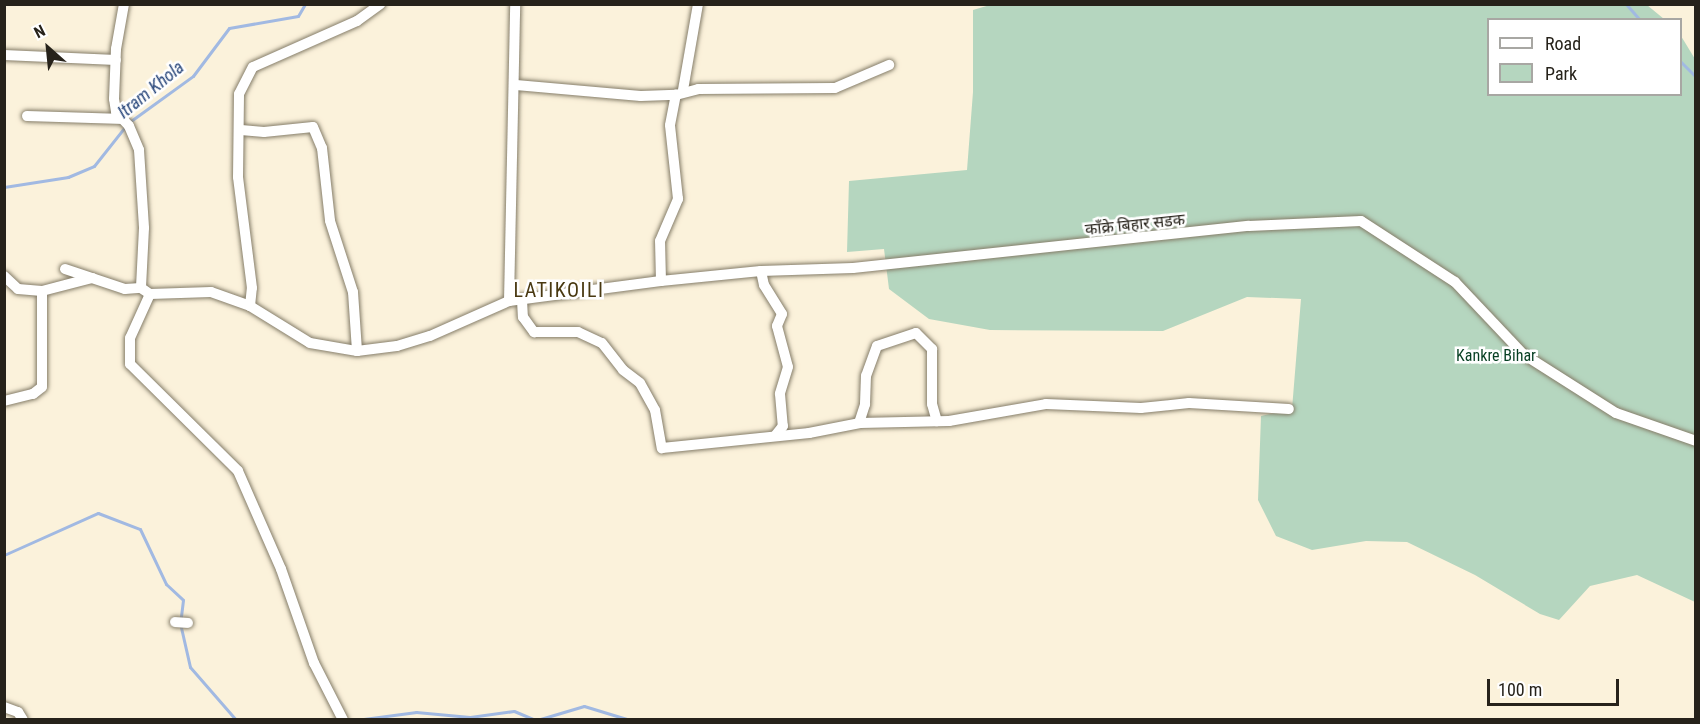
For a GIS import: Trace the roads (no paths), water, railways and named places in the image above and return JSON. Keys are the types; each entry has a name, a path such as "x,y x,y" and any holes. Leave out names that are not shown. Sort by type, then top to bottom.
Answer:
{"street":[{"path":"124,4 116,60 115,107 127,122 139,150 146,291 130,338 130,364 238,471 281,569 314,663 343,719"},
{"path":"250,306 252,288 238,177 241,130 239,94 253,67 357,21 380,4"},
{"path":"509,301 516,85 515,4"},
{"path":"662,281 660,241 678,199 670,126 680,93 698,4"},
{"path":"4,55 116,60"},
{"path":"516,85 641,96 835,88 889,65"},
{"path":"27,116 127,122"},
{"path":"241,130 264,132 313,127 322,148 330,221 353,292 357,351"},
{"name":"काँक्रे बिहार सडक","path":"65,269 125,289 211,292 250,306 310,343 357,351 398,346 430,336 509,301 662,281 761,271 853,268 1249,226 1361,221 1455,282 1523,354 1616,413 1695,441"},
{"path":"761,271 764,285 782,314 777,326 788,367 780,394 783,426 775,435"},
{"path":"4,276 18,289 42,291 92,277"},
{"path":"4,401 33,394 42,387 42,291"},
{"path":"522,300 523,317 534,332 578,332 602,343 644,391 655,411 662,448 859,423 937,421 1046,404 1141,408 1189,403 1289,409"},
{"path":"859,423 865,404 866,376 877,346 916,333 932,349 932,404 937,421"},
{"path":"175,622 188,623"},
{"path":"4,706 18,712 23,720"}],"waterway":[{"name":"Itram Khola","path":"4,187 68,177 94,166 128,123 193,76 229,28 298,16 305,4"},
{"path":"1626,4 1638,18"},
{"path":"1682,63 1696,77"},
{"name":"Itram Khola","path":"4,555 98,513 140,529 166,584 183,600 180,623 190,667 236,720"},
{"path":"537,720 584,706 630,720"},
{"path":"356,720 416,712 470,717 514,711 535,720"},
{"path":"647,720 661,720"}],"district":[{"name":"LATIKOILI","path":"559,290"}],"park label":[{"name":"Kankre Bihar","path":"1496,356"}]}
